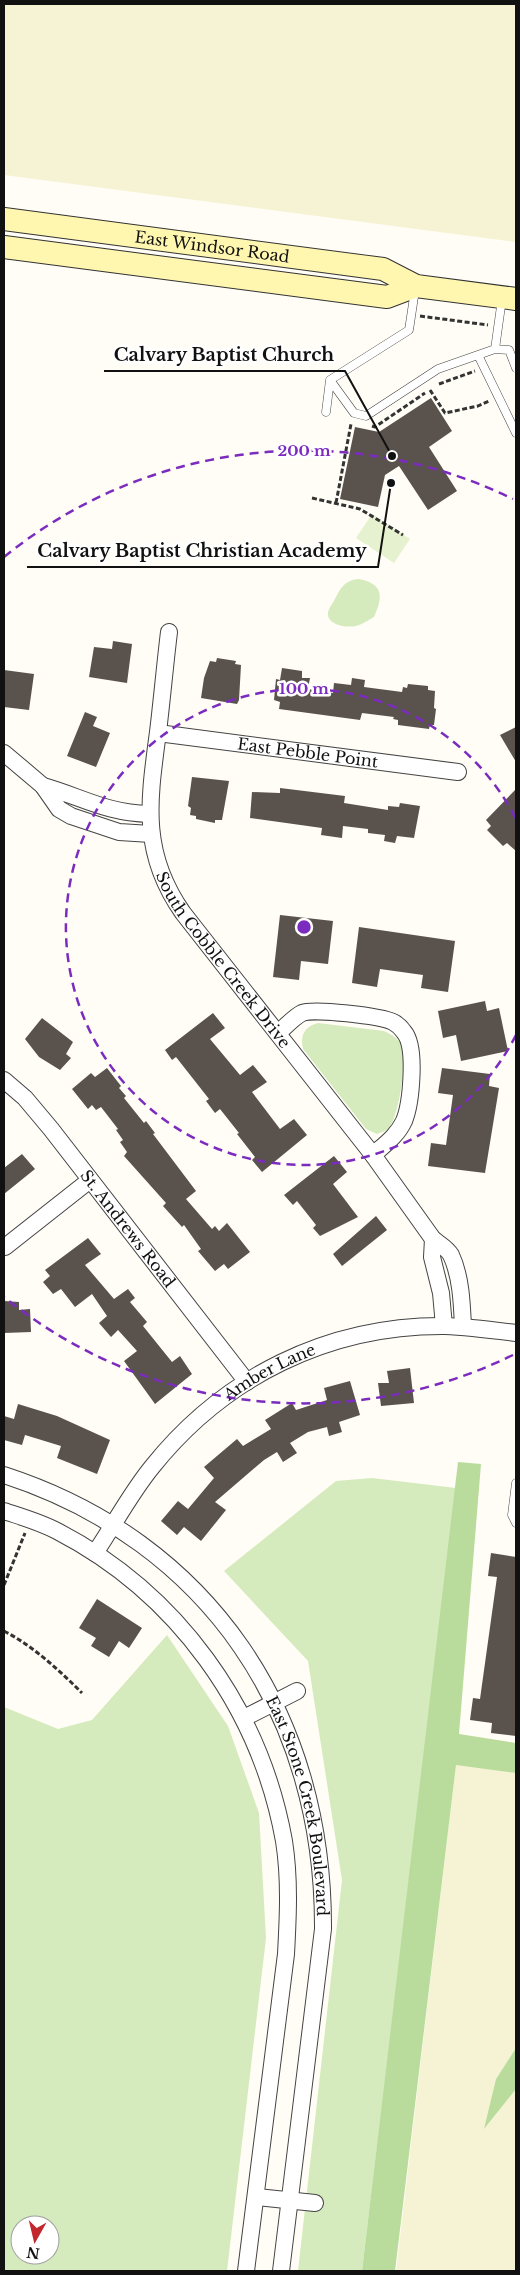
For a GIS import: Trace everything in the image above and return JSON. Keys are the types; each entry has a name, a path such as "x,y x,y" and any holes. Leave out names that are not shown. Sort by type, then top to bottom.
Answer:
{"main road":[{"name":"East Windsor Road","path":"4,219 383,269 416,286 509,298"},
{"name":"East Windsor Road","path":"4,247 387,297 416,286"}],"street":[{"name":"South Cobble Creek Drive","path":"169,632 149,814 151,834 161,874 174,901 373,1155 433,1239 444,1246 451,1254 460,1292 463,1327"},
{"name":"East Pebble Point","path":"158,733 458,772"},
{"path":"4,754 43,786 59,809 71,816 119,832 151,834"},
{"path":"43,786 69,793 89,803 113,810 149,814"},
{"path":"278,1033 302,1013 319,1011 393,1022 406,1033 411,1045 413,1061 404,1122 396,1133 373,1155"},
{"name":"St. Andrews Road","path":"4,1080 30,1104 247,1382"},
{"path":"5,1247 90,1180"},
{"path":"433,1239 432,1257 441,1293 444,1326"},
{"name":"Amber Lane","path":"95,1553 151,1468 177,1438 207,1410 247,1382 312,1347 343,1338 402,1328 444,1326 516,1333"},
{"name":"East Stone Creek Boulevard","path":"4,1475 76,1503 113,1525 173,1570 232,1634 252,1663 275,1702 301,1766 314,1816 320,1854 323,1929 281,2271"},
{"name":"East Stone Creek Boulevard","path":"4,1511 56,1530 95,1553 150,1596 178,1624 205,1655 244,1718 276,1804 284,1842 288,1882 286,1954 270,2072 257,2197 246,2271"},
{"path":"244,1718 297,1691"},
{"path":"257,2197 315,2203"}],"lane":[{"path":"330,380 409,330 416,286"},
{"path":"495,349 509,298"},
{"path":"330,380 354,413 366,416 438,369 495,349 509,350 516,368"},
{"path":"478,355 516,433"},
{"path":"326,412 330,380"},
{"path":"516,1483 512,1515 516,1524"}],"path":[{"path":"367,426 375,427 441,383 484,368"},
{"path":"430,390 445,413 478,406 498,396"},
{"path":"336,503 349,424 358,425"},
{"path":"312,498 360,509 403,536"},
{"path":"4,1585 30,1520"},
{"path":"4,1631 16,1637 48,1662 82,1693"}],"shaded area":[{"path":"4,4 516,4 516,242 4,175"},
{"path":"456,1764 516,1773 516,2048 496,2079 485,2128 516,2089 516,2271 396,2271"}],"green space":[{"path":"372,514 410,539 394,563 356,538"},
{"path":"359,579 373,584 379,592 379,603 374,617 356,626 343,626 334,623 330,620 328,612 338,593 346,583"},
{"path":"318,1023 384,1031 401,1043 404,1062 401,1087 393,1120 386,1130 377,1134 366,1129 303,1049 302,1040 304,1032 309,1027"},
{"path":"458,1462 481,1464 459,1734 516,1743 516,1773 456,1765 395,2271 362,2271"},
{"path":"372,1478 456,1488 362,2271 298,2271 342,1880 308,1661 224,1571 336,1481"},
{"path":"167,1635 228,1726 259,1813 266,1938 227,2271 4,2271 4,1707 58,1729 92,1720"},
{"path":"516,2048 516,2089 484,2129 496,2079"}],"building":[{"path":"431,398 452,431 429,447 457,491 428,510 399,466 385,475 378,507 340,499 355,427 379,432"},
{"path":"113,641 132,644 127,683 89,677 94,647 112,649"},
{"path":"217,658 236,661 235,664 241,665 239,700 237,704 201,698 204,678 210,661 216,662"},
{"path":"282,668 302,671 302,678 310,678 308,689 333,693 334,683 351,685 352,678 365,680 364,687 402,692 403,687 407,688 408,684 428,686 428,690 435,691 434,708 436,709 434,725 430,725 429,729 398,725 398,720 393,719 394,717 362,713 360,720 279,709 280,702 274,700 276,679 280,680"},
{"path":"4,670 34,674 29,710 4,707"},
{"path":"85,712 97,717 93,726 110,733 96,767 67,756"},
{"path":"516,727 516,762 500,735"},
{"path":"192,777 229,781 222,820 215,820 215,823 196,819 196,816 190,815 191,808 188,806"},
{"path":"280,788 345,796 344,803 388,810 388,806 399,807 400,803 420,806 414,838 397,836 395,843 384,841 385,835 368,833 368,829 343,826 342,838 321,835 322,828 250,818 252,792 280,793"},
{"path":"516,789 516,851 507,843 503,846 487,830 491,826 486,820"},
{"path":"280,915 333,921 328,964 301,961 299,980 273,977"},
{"path":"359,927 455,941 448,992 421,988 423,975 380,969 377,987 352,983"},
{"path":"485,1001 487,1011 499,1008 508,1051 461,1061 456,1035 443,1038 438,1011"},
{"path":"213,1013 225,1028 210,1039 240,1075 253,1065 267,1082 252,1092 280,1129 294,1119 307,1135 262,1172 252,1160 255,1157 237,1134 239,1133 220,1109 215,1113 206,1101 209,1099 176,1057 172,1060 165,1050"},
{"path":"42,1018 73,1042 66,1054 71,1058 60,1070 39,1057 25,1039"},
{"path":"107,1068 121,1086 119,1088 126,1096 124,1098 144,1123 146,1121 155,1133 153,1134 196,1191 186,1199 212,1229 215,1226 219,1231 227,1223 250,1252 228,1269 224,1264 215,1271 198,1251 201,1249 184,1225 182,1227 163,1206 166,1203 124,1156 127,1152 120,1142 123,1140 116,1130 118,1129 101,1107 96,1110 92,1105 88,1109 72,1089 91,1073 95,1077"},
{"path":"442,1068 490,1074 489,1086 499,1088 485,1173 428,1166 431,1143 446,1145 453,1095 438,1093"},
{"path":"22,1154 35,1169 4,1194 4,1168"},
{"path":"334,1156 347,1172 333,1184 358,1217 320,1236 313,1228 316,1225 297,1201 293,1205 284,1195"},
{"path":"376,1216 387,1230 342,1266 333,1254"},
{"path":"88,1238 101,1254 85,1265 114,1299 128,1289 135,1298 130,1302 147,1322 143,1326 172,1362 180,1356 192,1374 155,1404 124,1361 137,1351 118,1330 111,1337 99,1323 107,1316 92,1294 75,1307 61,1289 53,1294 43,1282 50,1276 45,1270"},
{"path":"4,1301 19,1302 19,1310 30,1309 31,1332 4,1333"},
{"path":"410,1368 414,1403 381,1406 378,1383 389,1383 387,1371"},
{"path":"350,1381 360,1415 339,1422 342,1432 329,1436 327,1427 308,1432 290,1443 297,1453 283,1462 277,1452 264,1460 215,1502 226,1510 201,1541 184,1527 177,1535 161,1521 178,1501 188,1509 214,1478 204,1467 237,1439 243,1446 271,1429 265,1420 292,1403 296,1410 327,1400 324,1388"},
{"path":"18,1404 57,1416 110,1440 97,1474 57,1458 61,1446 25,1435 22,1445 4,1440 4,1416 14,1419"},
{"path":"491,1553 516,1557 516,1736 491,1733 492,1723 470,1720 473,1698 480,1699 497,1577 488,1576"},
{"path":"97,1599 142,1628 129,1648 119,1641 109,1657 91,1646 96,1638 79,1628"}],"place":[{"name":"Calvary Baptist Church","path":"392,456"},
{"name":"Calvary Baptist Christian Academy","path":"391,483"}]}
